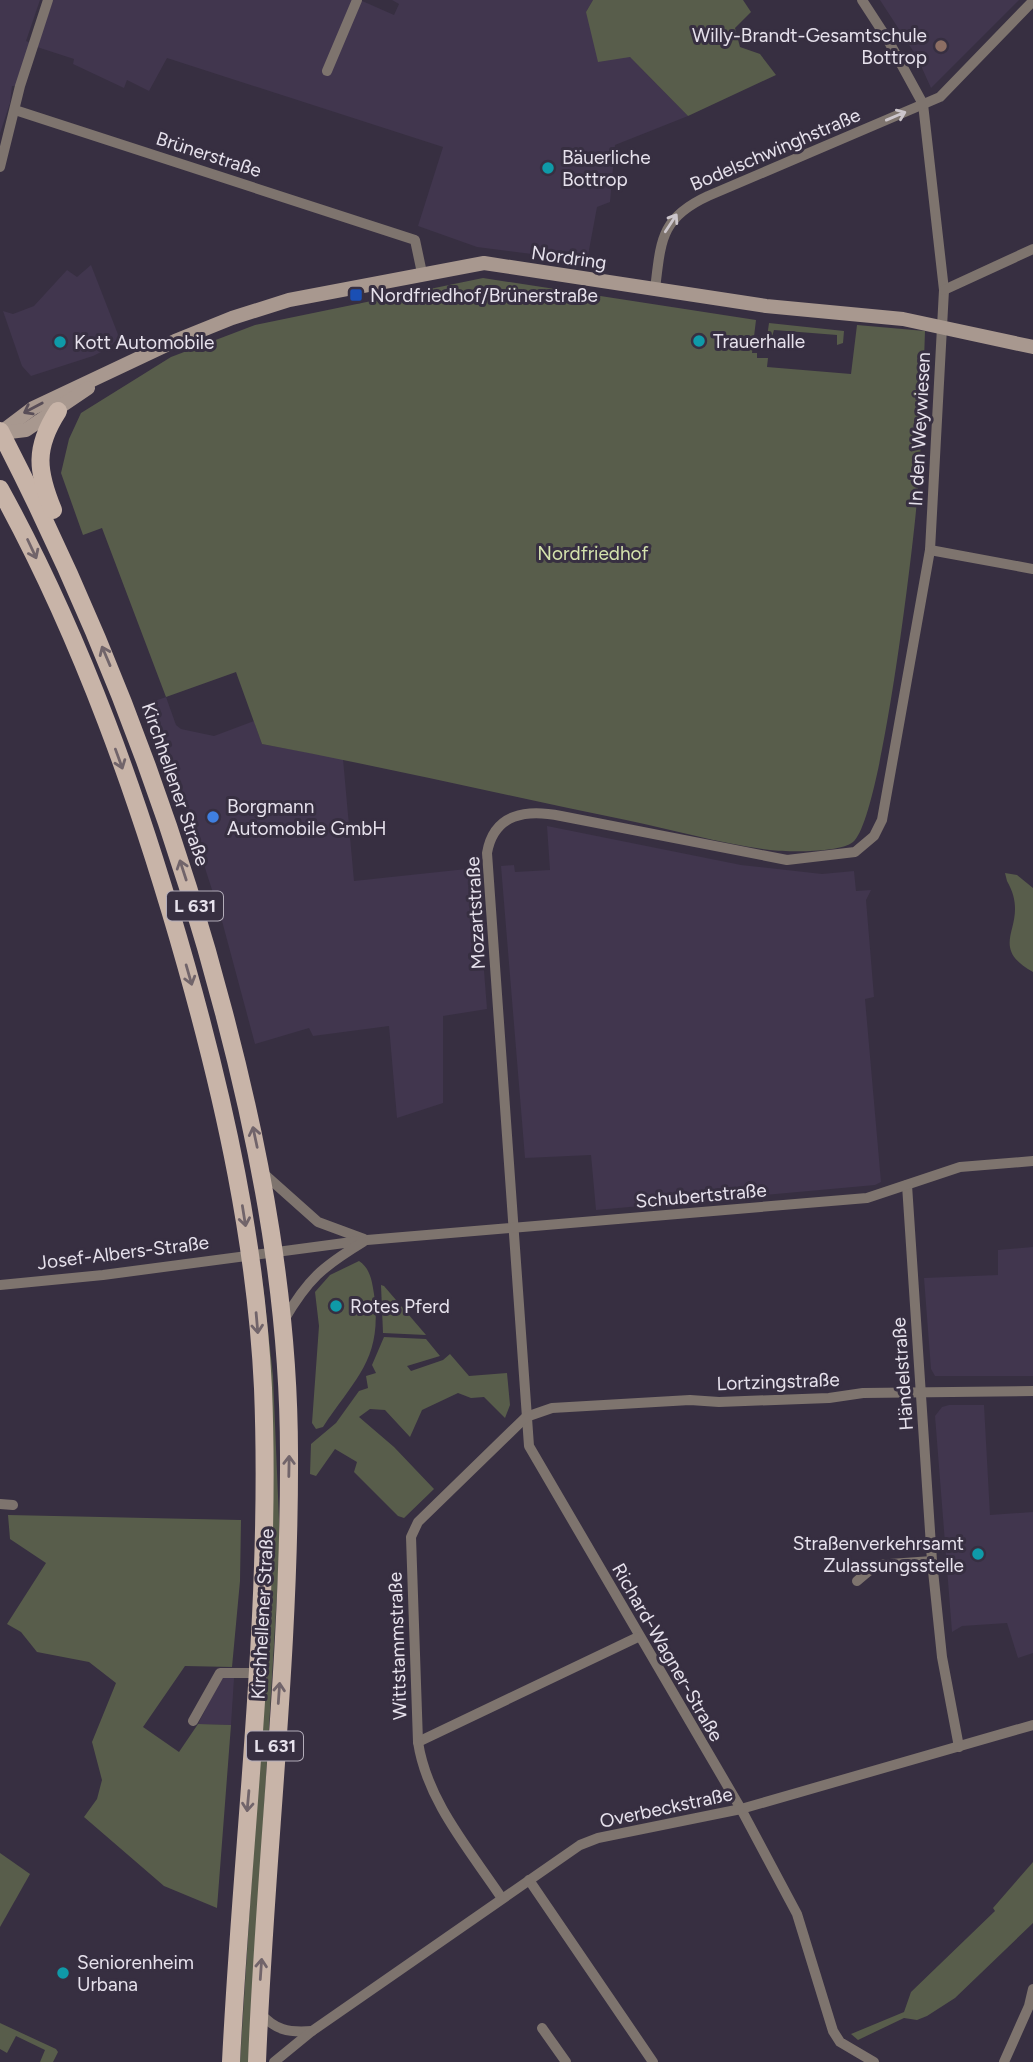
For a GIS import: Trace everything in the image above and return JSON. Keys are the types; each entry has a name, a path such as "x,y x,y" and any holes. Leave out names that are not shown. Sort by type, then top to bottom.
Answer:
{"main road":[{"path":"50,528 53,510 40,479 39,461 44,438 58,411"},
{"name":"Kirchhellener Straße","path":"0,432 50,528 116,679 176,845 203,931 242,1079 263,1173 282,1322 289,1453 287,1567 257,2062"},
{"name":"Kirchhellener Straße","path":"0,489 30,544 94,690 154,855 211,1053 239,1183 250,1255 263,1386 265,1509 232,2062"}],"street":[{"path":"0,167 20,86 48,0"},
{"path":"327,71 357,0"},
{"name":"In den Weywiesen","path":"844,855 855,852 874,836 882,820 930,550 944,290 923,104 888,40 862,0"},
{"name":"Bodelschwinghstraße","path":"655,289 663,238 679,212 700,200 940,97 1033,1"},
{"name":"Brünerstraße","path":"15,110 415,240 422,273"},
{"path":"944,290 1033,249"},
{"name":"Nordring","path":"0,432 33,408 175,341 243,314 289,300 484,263 766,306 942,325 1033,346"},
{"name":"Nordring","path":"0,432 26,430 58,411 113,370"},
{"path":"930,550 1033,569"},
{"name":"Mozartstraße","path":"513,1228 487,853 493,834 502,822 526,812 539,812 787,860 844,855"},
{"name":"Schubertstraße","path":"274,1253 367,1240 867,1198 960,1167 1033,1161"},
{"name":"Schubertstraße","path":"263,1173 318,1222 367,1240"},
{"name":"Händelstraße","path":"907,1185 932,1561 942,1657 960,1747"},
{"name":"Richard-Wagner-Straße","path":"513,1228 529,1446 638,1637 741,1809 797,1914 834,2031 840,2042 874,2062"},
{"name":"Schubertstraße","path":"282,1322 305,1285 329,1263 367,1240"},
{"path":"250,1255 274,1253"},
{"name":"Josef-Albers-Straße","path":"0,1284 103,1275 250,1255"},
{"name":"Lortzingstraße","path":"526,1417 552,1408 655,1401 732,1402 921,1392 1033,1391"},
{"name":"Wittstammstraße","path":"501,1897 433,1793 422,1770 418,1742 413,1527 526,1417"},
{"path":"0,1504 13,1505"},
{"path":"858,1581 876,1565 932,1561"},
{"path":"418,1742 638,1637"},
{"name":"Kirchhellener Straße","path":"193,1721 220,1673 256,1673"},
{"name":"Overbeckstraße","path":"274,2062 312,2031 501,1897 580,1845 598,1838 741,1809 1033,1725"},
{"path":"529,1880 653,2062"},
{"path":"1004,2062 1029,2006 1033,1989"},
{"path":"259,2012 267,2022 289,2033 312,2031"},
{"path":"542,2028 566,2062"}],"shaded area":[{"path":"0,0 40,0 26,41 31,43 16,86 12,86 10,103 0,133"},
{"path":"53,0 360,0 394,15 399,4 392,0 593,0 586,12 688,116 615,145 610,202 597,207 587,261 477,247 418,226 443,147 167,58 149,91 127,80 124,88 73,64 74,59 37,47"},
{"name":"Willy-Brandt-Gesamtschule Bottrop","path":"880,0 1019,0 931,88 917,57"},
{"path":"91,265 119,337 109,348 93,356 31,376 22,366 3,311 13,314 34,306 67,270 77,277"},
{"path":"166,697 176,725 181,729 214,736 254,721 262,744 343,759 354,881 476,868 487,1009 443,1016 443,1103 397,1118 389,1026 313,1036 309,1028 255,1044 222,921 149,703"},
{"path":"547,826 741,865 822,874 854,871 856,891 871,890 866,900 874,997 865,999 881,1182 875,1185 596,1210 591,1155 525,1158 501,866 514,865 515,872 550,870"},
{"path":"1033,1247 1033,1376 935,1376 931,1369 924,1278 998,1275 998,1250"},
{"path":"984,1405 990,1515 1033,1512 1033,1653 1018,1658 1007,1623 962,1626 952,1632 935,1416 942,1407"},
{"path":"222,1677 234,1678 231,1725 198,1724"}],"green space":[{"path":"593,0 743,0 751,12 735,28 740,47 760,54 776,75 688,116 630,57 598,62 586,12"},
{"name":"Nordfriedhof","path":"483,278 756,320 752,353 757,353 757,358 768,358 767,367 851,374 857,325 925,331 919,479 894,681 874,786 864,823 853,842 846,846 813,851 778,851 752,847 262,744 236,672 166,697 102,528 83,535 61,473 69,439 81,413 171,357 255,325"},
{"path":"769,323 844,331 843,343 837,345 837,335 774,330 771,340 767,337"},
{"path":"1005,873 1017,875 1033,888 1033,972 1019,962 1012,952 1010,943 1015,910 1014,897"},
{"path":"359,1261 368,1271 374,1294 376,1316 371,1351 356,1380 323,1427 316,1429 312,1423 319,1326 315,1292 330,1275"},
{"path":"262,1276 273,1376 280,1544 249,2062 240,2062 273,1543 271,1433"},
{"path":"381,1285 384,1286 426,1335 383,1333"},
{"path":"384,1337 426,1339 440,1356 407,1366 411,1371 443,1360 450,1354 469,1376 507,1373 510,1405 505,1418 484,1397 471,1398 458,1393 422,1410 410,1437 385,1410 370,1409 359,1417 394,1447 434,1489 404,1518 398,1516 354,1472 357,1462 335,1449 316,1476 310,1474 311,1444 336,1423 359,1391 368,1388 366,1376 376,1373 372,1365"},
{"path":"8,1515 241,1520 240,1581 232,1667 185,1666 143,1727 179,1752 198,1724 231,1725 217,1908 164,1886 84,1817 97,1799 102,1780 92,1742 116,1683 89,1662 37,1652 21,1632 7,1624 46,1563 10,1539"},
{"path":"0,1853 30,1874 0,1927"},
{"path":"1033,1862 1033,1923 955,1998 917,2020 904,2018 858,2040 851,2034 904,2012 911,1992 995,1911 993,1908"},
{"path":"0,2023 56,2049 58,2052 53,2062 40,2062 45,2050 16,2036 7,2053 0,2049"}],"place":[{"name":"Willy-Brandt-Gesamtschule Bottrop","path":"941,46"},
{"name":"Bäuerliche Bottrop","path":"548,168"},
{"name":"Nordfriedhof/Brünerstraße","path":"356,295"},
{"name":"Trauerhalle","path":"699,341"},
{"name":"Kott Automobile","path":"60,342"},
{"name":"Borgmann Automobile GmbH","path":"213,817"},
{"name":"Rotes Pferd","path":"336,1306"},
{"name":"Straßenverkehrsamt Zulassungsstelle","path":"978,1554"},
{"name":"Seniorenheim Urbana","path":"63,1973"}]}
